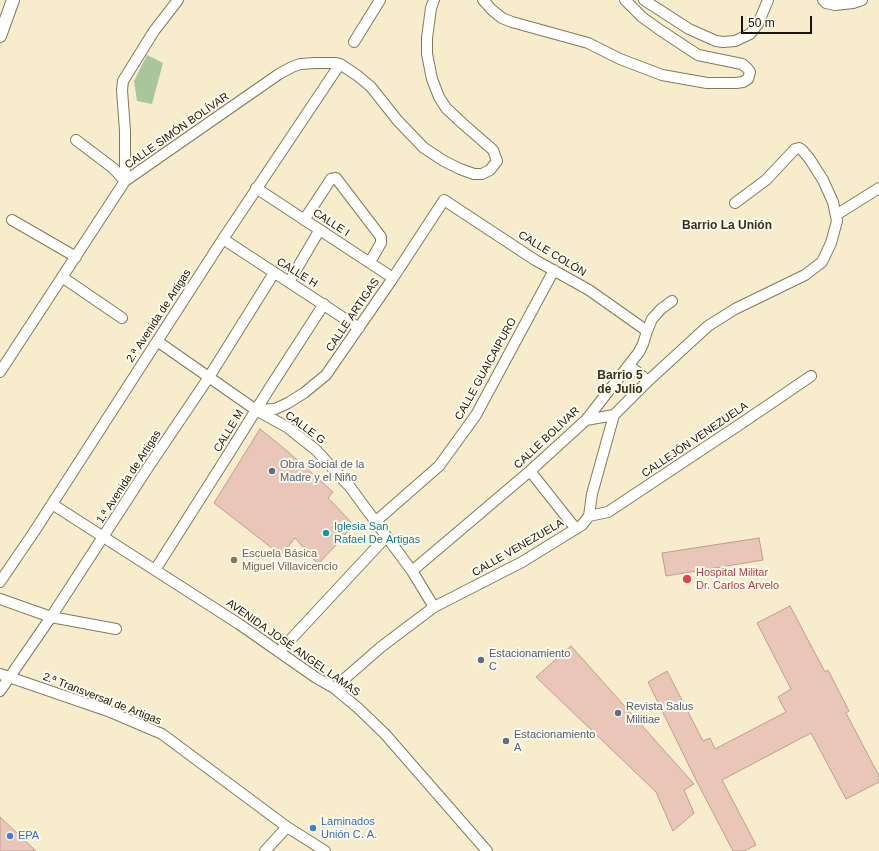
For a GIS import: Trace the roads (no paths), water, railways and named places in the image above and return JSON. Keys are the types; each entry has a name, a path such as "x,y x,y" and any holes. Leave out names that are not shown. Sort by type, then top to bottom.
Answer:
{"main road":[{"path":"0,36 13,0"}],"street":[{"path":"125,181 123,81 154,31 178,0"},
{"path":"354,42 380,0"},
{"path":"340,64 371,87 398,121 424,148 460,169 474,174 482,174 487,172 494,167 497,161 493,150 446,108 439,97 432,79 427,54 427,38 431,8 434,0"},
{"path":"483,0 502,18 588,43 620,59 662,75 707,83 736,83 743,82 748,78 750,72 742,64 707,58 698,54 660,30 625,0"},
{"path":"644,0 689,29 716,41 723,42 735,41 750,34 758,24 768,0"},
{"path":"823,0 826,3 835,5 853,3 862,0"},
{"name":"CALLE SIMÓN BOLÍVAR","path":"0,372 125,181 279,74 300,64 326,62 340,64"},
{"name":"2.ª Avenida de Artigas","path":"0,582 256,188 340,64"},
{"path":"76,140 114,168 125,181"},
{"path":"589,516 592,494 614,415 648,381 708,326 734,309 804,275 822,262 835,234 837,221 833,202 823,180 809,158 799,148 795,149 766,180 734,203"},
{"path":"304,220 333,178 336,178 381,237 381,243 370,262"},
{"name":"CALLE I","path":"256,188 393,278"},
{"path":"836,215 879,188"},
{"name":"CALLE COLÓN","path":"444,200 535,260 589,290 647,331"},
{"name":"CALLE ARTIGAS","path":"256,410 275,409 288,403 315,385 326,375 393,278 444,200"},
{"path":"12,220 76,257"},
{"path":"289,282 319,230"},
{"name":"CALLE H","path":"223,239 359,328"},
{"name":"CALLE GUAICAIPURO","path":"375,522 439,466 476,415 554,270"},
{"name":"1.ª Avenida de Artigas","path":"0,691 4,675 51,617 209,378 274,273"},
{"path":"62,277 122,318"},
{"name":"CALLE BOLÍVAR","path":"412,571 586,420 629,365 643,344 652,319 672,301"},
{"name":"CALLE M","path":"155,570 324,304"},
{"name":"CALLE G","path":"157,341 256,410 287,427 316,450 350,487 412,571 434,607"},
{"path":"629,365 648,381"},
{"name":"CALLEJÓN VENEZUELA","path":"589,516 608,512 739,426 811,376"},
{"path":"586,420 614,415"},
{"path":"530,470 576,528"},
{"name":"AVENIDA JOSÉ ANGEL LAMAS","path":"52,504 239,624 321,681 334,688 358,708 385,734 487,851"},
{"name":"CALLE VENEZUELA","path":"334,688 381,647 434,607 522,562 582,525 589,516"},
{"path":"280,652 386,537"},
{"path":"0,599 51,617 116,630"},
{"name":"2.ª Transversal de Artigas","path":"4,675 108,711 162,734 287,827 325,851"},
{"path":"265,851 287,827"}],"place":[{"name":"Obra Social de la Madre y el Niño","path":"272,471"},
{"name":"Iglesia San Rafael De Artigas","path":"326,533"},
{"name":"Escuela Básica Miguel Villavicencio","path":"234,560"},
{"name":"Hospital Militar Dr. Carlos Arvelo","path":"687,579"},
{"name":"Estacionamiento C","path":"481,660"},
{"name":"Revista Salus Militiae","path":"618,713"},
{"name":"Estacionamiento A","path":"506,741"},
{"name":"Laminados Unión C. A.","path":"313,828"},
{"name":"EPA","path":"10,836"}],"district":[{"name":"Barrio La Unión","path":"727,226"},
{"name":"Barrio 5 de Julio","path":"620,383"}]}
